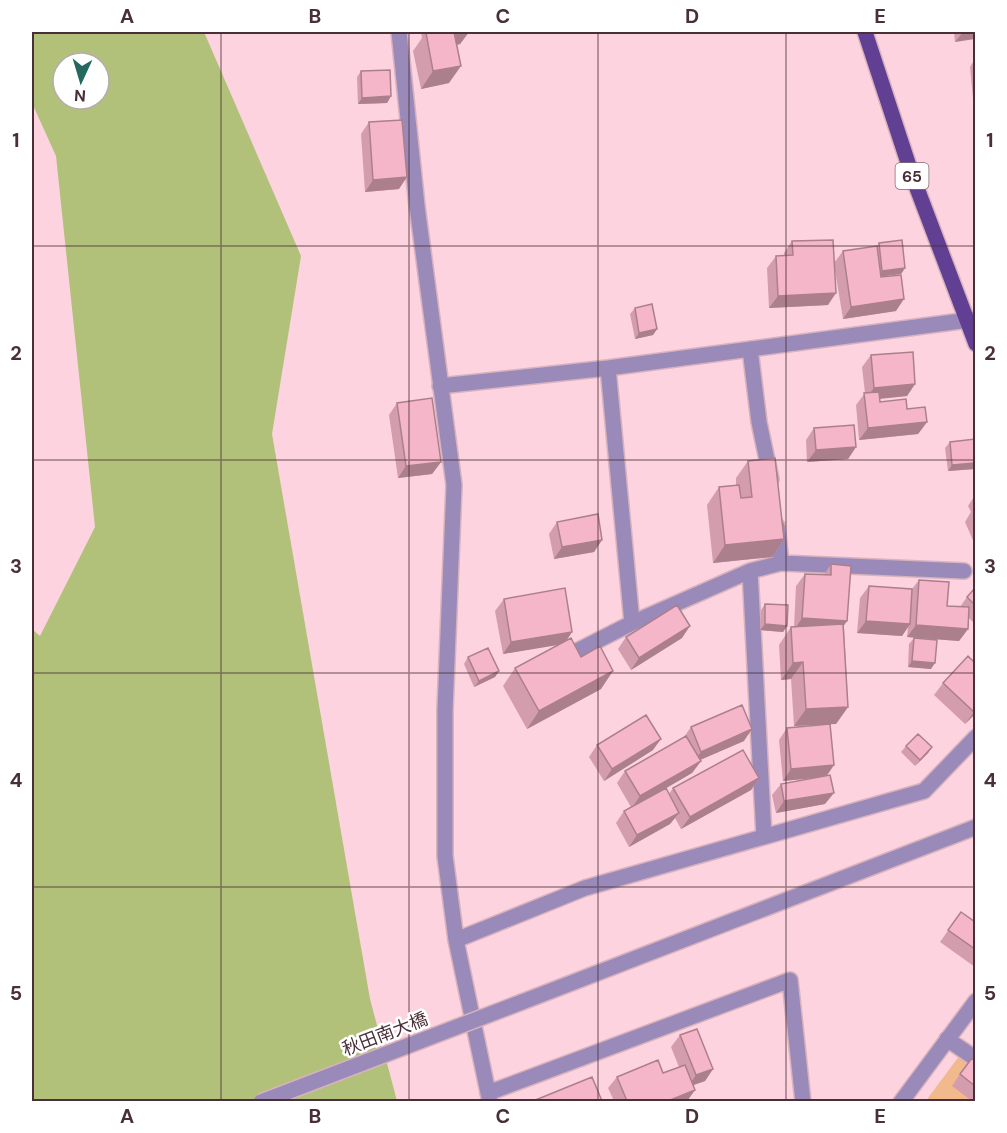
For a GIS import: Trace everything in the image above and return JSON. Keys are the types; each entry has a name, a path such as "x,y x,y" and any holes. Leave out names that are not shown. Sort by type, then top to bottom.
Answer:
{"main road":[{"name":"65","path":"865,32 908,164 970,319 975,344"}],"street":[{"path":"399,32 417,206 454,485 446,710 445,856 456,940 489,1097 790,980 802,1101"},
{"path":"440,387 750,350 970,319"},
{"path":"750,350 759,422 775,504 781,562"},
{"path":"608,368 632,623"},
{"path":"579,650 632,623 750,571 781,562 964,570"},
{"path":"750,571 764,837"},
{"path":"456,940 585,888 924,791 975,737"},
{"name":"秋田南大橋","path":"261,1101 975,827"},
{"path":"901,1101 975,1001"},
{"path":"947,1039 975,1059"}],"shaded area":[{"path":"32,32 204,32 301,256 272,434 370,999 397,1101 32,1101 32,629 40,636 95,527 56,156 32,103"},
{"path":"960,1055 975,1067 975,1101 925,1102"}],"building":[{"path":"454,32 461,66 433,71 426,33"},
{"path":"390,70 391,96 362,98 361,71"},
{"path":"402,120 407,177 373,180 369,122"},
{"path":"833,240 836,293 778,296 776,256 793,255 792,241"},
{"path":"902,240 905,268 882,271 879,243"},
{"path":"877,246 881,277 901,275 904,299 851,307 843,251"},
{"path":"652,304 657,329 639,333 635,308"},
{"path":"913,352 915,384 874,388 871,355"},
{"path":"879,392 880,402 906,399 907,409 925,407 927,422 868,428 864,393"},
{"path":"432,398 441,462 406,466 397,403"},
{"path":"854,425 856,447 816,450 814,428"},
{"path":"975,439 975,463 952,465 950,442"},
{"path":"775,458 784,539 725,545 719,487 739,485 741,498 752,497 748,461"},
{"path":"598,514 602,540 562,547 557,522"},
{"path":"831,564 851,566 847,621 802,618 805,574 831,575"},
{"path":"919,580 949,582 947,606 969,607 968,629 916,625"},
{"path":"869,586 912,589 910,624 866,621"},
{"path":"565,588 572,632 511,642 504,599"},
{"path":"975,588 975,605 967,597"},
{"path":"765,604 788,605 787,626 765,624"},
{"path":"677,605 690,626 639,658 626,637"},
{"path":"843,624 848,707 806,709 803,662 793,663 791,627"},
{"path":"571,638 581,657 600,646 613,671 539,711 515,668"},
{"path":"914,638 937,640 935,663 912,661"},
{"path":"488,648 499,671 479,681 468,657"},
{"path":"968,656 975,663 974,712 943,683"},
{"path":"742,705 752,729 701,752 691,727"},
{"path":"646,715 661,739 612,769 597,745"},
{"path":"830,724 834,765 791,769 787,728"},
{"path":"918,734 932,747 920,760 906,746"},
{"path":"686,736 701,761 640,796 625,771"},
{"path":"743,750 759,778 690,817 673,788"},
{"path":"830,775 834,793 784,801 781,784"},
{"path":"666,788 679,813 637,835 624,811"},
{"path":"961,912 975,922 975,949 948,930"},
{"path":"697,1029 713,1069 696,1075 680,1035"},
{"path":"972,1058 975,1061 975,1086 960,1074"},
{"path":"658,1060 663,1073 685,1065 695,1090 668,1101 627,1101 617,1077"},
{"path":"592,1077 602,1101 533,1101"}]}
